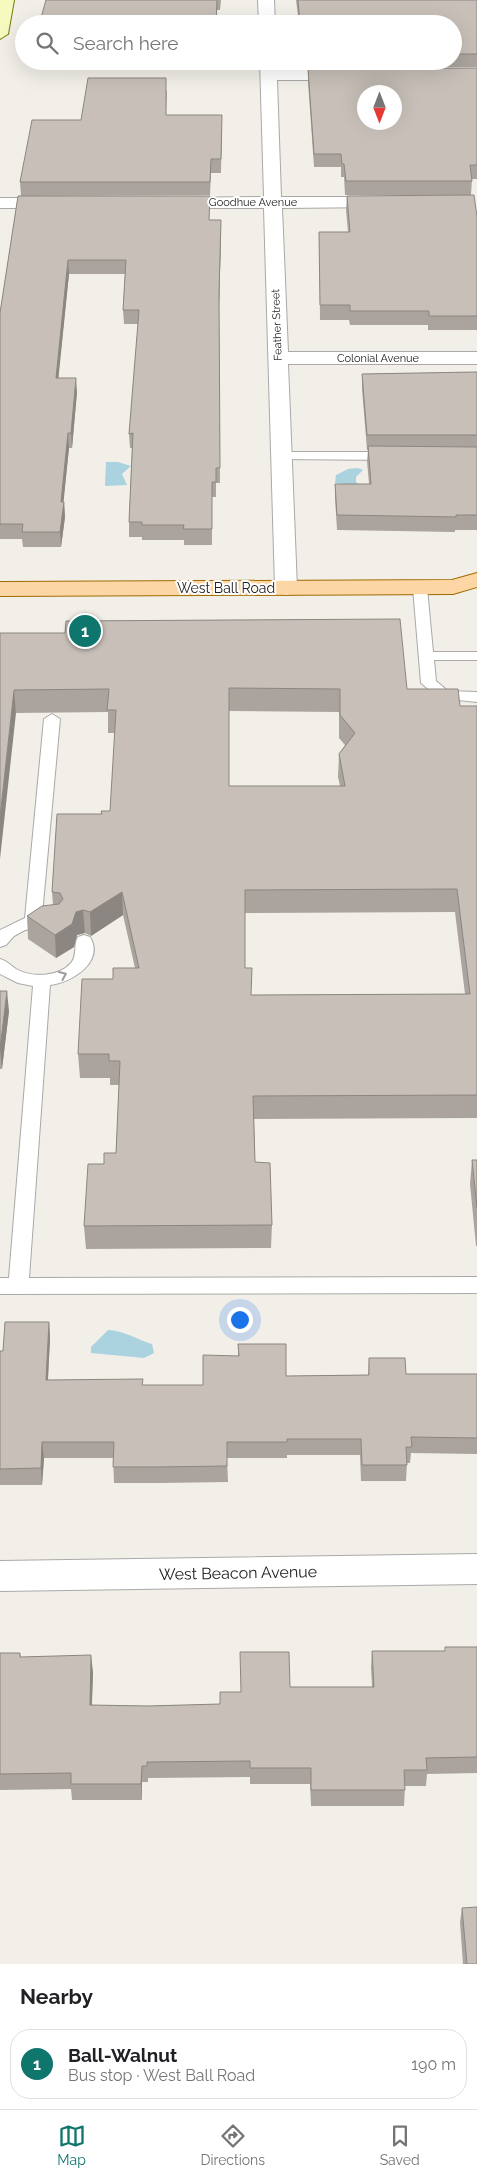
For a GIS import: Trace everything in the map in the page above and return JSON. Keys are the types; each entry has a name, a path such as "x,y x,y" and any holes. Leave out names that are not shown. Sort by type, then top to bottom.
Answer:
{"main road":[{"name":"West Ball Road","path":"0,589 420,588 453,587 477,580"},
{"name":"West Ball Road","path":"453,587 477,595"}],"street":[{"path":"0,34 6,0"},
{"path":"266,0 267,15"},
{"name":"Feather Street","path":"268,70 286,588"},
{"path":"293,70 357,75"},
{"name":"Goodhue Avenue","path":"157,203 400,202"},
{"path":"0,203 69,203"},
{"name":"Colonial Avenue","path":"278,358 477,358"},
{"name":"West Beacon Avenue","path":"0,1576 477,1569"}],"lane":[{"path":"282,456 408,456"},
{"path":"420,588 429,683 444,695 477,697"},
{"path":"427,656 477,656"},
{"path":"33,922 52,719"},
{"path":"1,937 13,929 33,922 54,922"},
{"path":"0,966 19,979 42,981 64,975 76,968 83,959 84,941"},
{"path":"42,981 9,1286 477,1285"}],"water":[{"path":"106,462 118,462 131,466 122,474 127,485 105,486"},
{"path":"358,468 363,470 356,477 356,482 360,485 335,483 336,475 348,469"},
{"path":"108,1330 125,1333 152,1344 154,1353 144,1358 91,1353 91,1347"}],"building":[{"path":"46,0 217,0 216,15 42,14"},
{"path":"298,0 477,0 477,54 462,54 462,15 299,15"},
{"path":"462,68 477,68 477,165 470,165 472,181 346,181 341,154 314,154 308,70 462,70"},
{"path":"88,78 166,78 166,115 222,115 221,159 211,159 210,182 20,182 32,120 81,120"},
{"path":"474,195 477,217 477,316 429,316 429,311 350,311 350,305 320,305 319,232 350,232 347,196"},
{"path":"18,196 210,196 209,220 221,220 219,293 220,468 216,468 216,482 212,482 212,529 183,529 184,525 142,525 142,522 129,522 133,433 129,434 139,310 123,310 126,260 68,260 56,378 76,378 71,433 68,433 61,502 64,502 60,532 22,532 23,524 0,524 0,313"},
{"path":"477,372 477,435 367,435 362,374"},
{"path":"368,446 477,447 477,515 456,515 456,517 337,515 335,484 371,484"},
{"path":"400,619 407,689 458,689 460,706 477,706 477,1095 253,1096 255,1162 270,1163 272,1225 84,1226 88,1164 104,1164 104,1153 116,1153 120,1061 109,1061 109,1054 78,1054 82,979 113,979 113,968 139,968 122,892 90,912 83,910 76,912 72,924 55,935 27,916 42,906 59,904 63,899 60,893 52,892 57,814 102,814 101,811 110,811 116,710 107,710 109,689 14,690 0,817 0,633 65,633 66,621","holes":["229,688 340,689 340,715 355,733 339,754 345,786 229,786","457,889 470,994 251,995 252,968 245,968 245,890"]},
{"path":"0,991 7,991 0,1049"},
{"path":"472,1160 477,1160 477,1208"},
{"path":"5,1322 49,1322 46,1380 143,1379 142,1385 203,1385 203,1355 239,1356 238,1344 286,1344 286,1376 369,1375 369,1358 405,1358 406,1374 477,1374 477,1438 411,1437 412,1447 406,1447 407,1465 362,1465 361,1439 287,1439 287,1442 227,1442 227,1466 158,1467 113,1467 114,1442 42,1442 41,1468 0,1469 0,1351 3,1351"},
{"path":"445,1647 477,1647 477,1757 426,1758 427,1770 404,1770 405,1790 311,1790 311,1768 250,1768 250,1761 147,1762 147,1766 142,1766 141,1784 71,1784 71,1773 0,1774 0,1653 20,1653 20,1657 91,1655 90,1705 148,1706 220,1704 220,1692 241,1692 240,1652 289,1652 290,1687 374,1687 372,1651 445,1651"},
{"path":"477,1907 477,1964 467,1964 462,1908"}],"place":[{"name":"Ball-Walnut","path":"85,631"}]}
